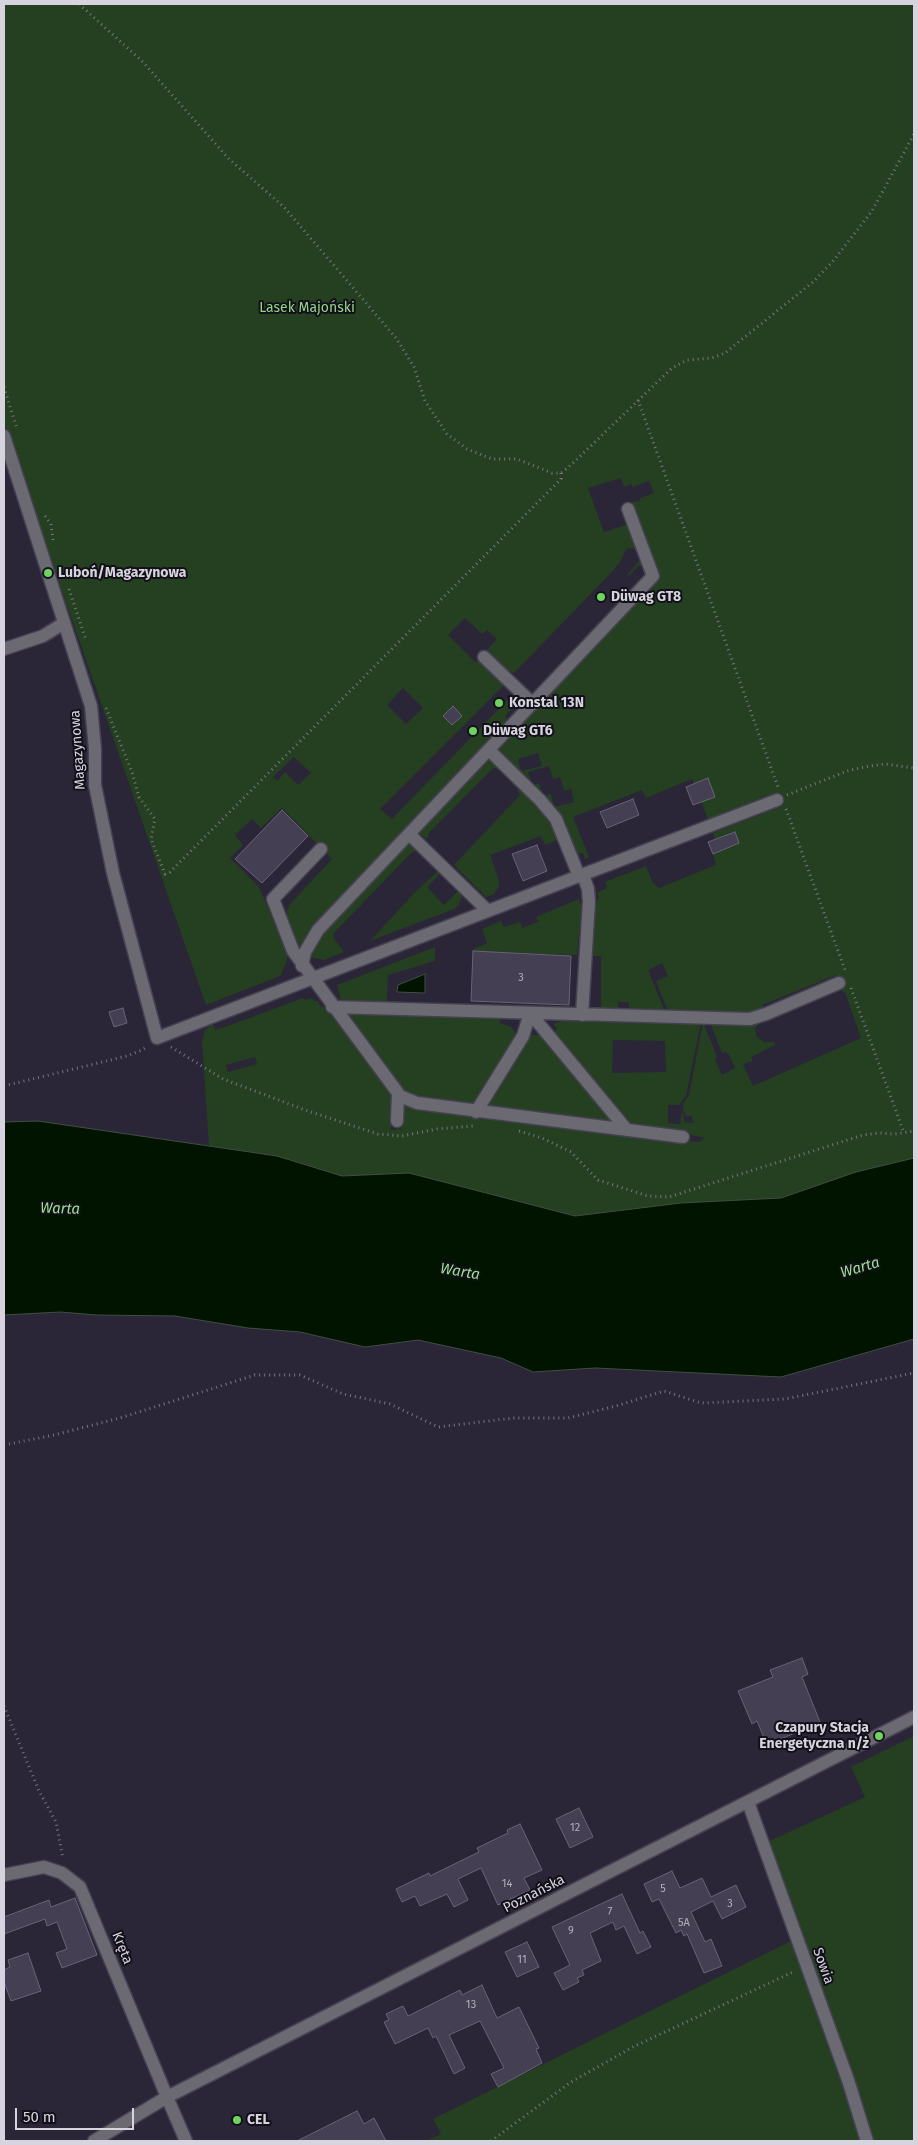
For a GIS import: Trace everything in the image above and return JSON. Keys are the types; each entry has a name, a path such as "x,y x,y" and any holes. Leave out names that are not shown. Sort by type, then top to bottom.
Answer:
{"street":[{"name":"Magazynowa","path":"4,436 91,706 97,795 113,873 157,1038"},
{"path":"302,966 305,952 318,930 653,576 628,510"},
{"path":"4,649 43,636 64,624"},
{"path":"484,657 533,704"},
{"path":"489,750 540,800 556,819 588,889 589,901 582,1014"},
{"path":"157,1038 781,798"},
{"path":"410,834 488,911"},
{"path":"321,849 273,899 292,951 400,1096 417,1104 683,1137"},
{"path":"332,1007 750,1019 845,981"},
{"path":"476,1112 523,1036 530,1013"},
{"path":"530,1013 627,1130"},
{"path":"397,1121 400,1096"},
{"name":"Poznańska","path":"94,2141 166,2098 914,1718"},
{"name":"Sowia","path":"748,1802 848,2080 867,2141"},
{"name":"Kręta","path":"4,1874 44,1867 62,1873 80,1887 86,1896 166,2098"},
{"path":"166,2098 186,2141"}],"path":[{"path":"79,4 143,62 228,158 284,207 396,338 414,367 425,401 447,434 467,449 492,459 517,459 552,473 561,472 572,465 672,368 688,360 712,358 725,353 813,282 834,260 872,211 914,134"},
{"path":"4,387 19,436"},
{"path":"638,400 845,981 904,1133"},
{"path":"104,700 132,772 138,797 153,813 155,819 152,839 165,874 170,872 561,479 561,472"},
{"path":"44,515 51,524 54,546"},
{"path":"68,586 86,640"},
{"path":"800,790 847,771 864,767 885,764 914,768"},
{"path":"4,1086 127,1056 142,1050 157,1038 223,1079 308,1111 378,1134 402,1136 437,1129 482,1126"},
{"path":"517,1131 542,1138 571,1152 598,1180 648,1196 669,1197 863,1134 914,1131"},
{"path":"4,1445 54,1435 120,1418 255,1375 300,1375 343,1394 390,1404 438,1427 514,1418 568,1418 664,1391 701,1403 785,1399 914,1373"},
{"path":"4,1706 39,1791 56,1822 63,1851 62,1873"},
{"path":"492,2141 572,2082 633,2047 807,1966"}],"green space":[{"name":"Lasek Majoński","path":"4,4 914,4 914,1158 856,1172 781,1198 681,1203 575,1216 409,1173 342,1176 277,1156 209,1146 202,1041 205,1030 213,1024 215,1030 225,1027 303,998 305,1000 311,998 318,1001 326,1013 332,1011 392,1090 391,1130 401,1129 404,1105 582,1130 699,1142 705,1138 682,1133 681,1130 627,1123 552,1033 557,1029 553,1024 571,1018 701,1022 686,1096 679,1105 668,1105 668,1123 680,1124 682,1111 685,1122 693,1123 692,1116 686,1116 683,1104 689,1095 703,1022 717,1056 715,1060 722,1075 735,1068 729,1055 726,1052 722,1053 710,1022 759,1022 755,1029 757,1037 764,1042 774,1042 775,1045 751,1057 753,1061 743,1064 753,1086 861,1038 845,992 843,993 836,975 762,1005 765,1011 754,1014 669,1014 656,981 668,976 662,963 648,970 666,1014 629,1013 629,1002 618,1002 618,1012 601,1012 601,956 593,956 591,949 593,944 595,906 599,897 597,893 607,888 605,882 646,866 653,883 659,888 716,865 713,854 739,843 735,832 715,839 713,833 780,807 775,793 708,819 692,779 646,798 642,790 573,817 589,857 585,859 583,853 574,854 499,750 501,748 499,746 658,579 631,502 640,501 640,498 654,493 649,481 633,487 631,484 624,487 621,478 588,488 604,532 629,524 644,565 642,567 639,565 630,575 627,575 640,560 635,549 627,548 620,562 608,576 514,673 507,670 487,650 497,639 487,630 482,634 465,618 448,635 476,663 478,661 498,681 505,684 380,809 392,819 514,693 518,698 517,702 505,716 507,719 500,729 300,951 287,921 287,911 291,903 332,859 282,808 261,828 252,819 235,835 243,845 230,858 259,887 287,951 287,961 280,976 206,1005 45,542 26,499 4,422","holes":["403,688 423,708 406,724 387,705","538,753 542,766 521,771 518,759","294,757 311,773 298,785 285,772 277,781 273,777","549,766 553,779 560,777 564,790 543,796 539,783 532,785 528,772","571,789 574,802 554,807 551,794","613,1040 665,1041 666,1072 612,1073","255,1057 257,1064 228,1072 226,1065"]},
{"path":"485,760 488,762 490,760 543,809 560,839 545,845 541,836 490,855 499,886 494,894 486,897 454,865 520,795 517,788 496,768 493,768 429,833 427,839 417,831"},
{"path":"407,841 417,850 411,853 333,934 333,937 344,952 324,960 306,956 323,930"},
{"path":"438,871 441,873 427,887 444,905 457,892 460,892 462,897 458,906 370,941 417,890"},
{"path":"579,899 582,907 577,955 473,951 487,943 482,929 501,921 504,927 520,922 522,928 538,922 536,917"},
{"path":"435,947 435,961 388,975 387,1001 433,1003 433,1006 344,1002 343,999 341,1000 337,985"},
{"path":"340,1011 500,1017 500,1023 511,1027 517,1035 475,1105 422,1101 405,1093"},
{"path":"529,1035 542,1035 621,1128 490,1108 488,1102"},
{"path":"914,1736 914,2141 426,2141 441,2134 433,2119 795,1939 761,1845 865,1797 851,1767"}],"water":[{"path":"425,974 425,993 397,992 398,985"},
{"name":"Warta","path":"38,1121 277,1156 342,1176 409,1173 575,1216 681,1203 781,1198 856,1172 914,1158 914,1339 781,1377 595,1368 533,1372 501,1358 418,1340 365,1347 300,1332 248,1328 175,1316 97,1315 60,1312 4,1315 4,1122"}],"building":[{"path":"453,706 462,716 452,725 443,716"},
{"path":"708,778 715,797 693,805 686,787"},
{"path":"633,799 639,815 607,828 600,812"},
{"path":"282,810 308,836 262,883 235,859"},
{"path":"735,832 739,843 713,854 708,842"},
{"path":"537,845 547,871 523,881 512,854"},
{"path":"473,951 571,956 569,1005 471,1001"},
{"path":"123,1008 127,1023 114,1027 109,1012"},
{"path":"802,1658 808,1674 802,1677 820,1722 767,1745 757,1721 752,1724 738,1691 773,1677 770,1670"},
{"path":"579,1808 593,1837 570,1848 556,1819"},
{"path":"520,1824 542,1870 524,1878 530,1890 498,1905 481,1868 458,1879 468,1900 454,1907 447,1894 420,1906 415,1896 402,1902 396,1889 429,1873 430,1876 479,1852 477,1848 508,1833 507,1830"},
{"path":"672,1871 680,1888 702,1878 711,1897 736,1885 746,1907 722,1919 713,1901 691,1912 705,1942 711,1939 722,1966 704,1973 687,1934 684,1936 681,1930 676,1933 659,1899 652,1902 644,1884"},
{"path":"622,1894 640,1933 643,1931 651,1947 637,1954 624,1926 616,1930 613,1922 590,1933 601,1961 582,1970 584,1975 577,1978 579,1982 563,1990 554,1973 570,1965 552,1927"},
{"path":"75,1898 97,1955 62,1968 56,1953 67,1949 57,1922 47,1926 45,1919 4,1934 4,1917 49,1900 51,1907"},
{"path":"527,1942 539,1967 517,1977 505,1952"},
{"path":"28,1953 41,1991 11,2001 4,1982 4,1970 10,1967 8,1960"},
{"path":"482,1985 497,2018 519,2007 539,2048 536,2049 542,2063 498,2087 491,2074 504,2068 480,2021 449,2035 465,2068 454,2074 436,2036 433,2038 428,2028 395,2044 384,2022 389,2020 386,2014 403,2006 408,2016 460,1990 462,1995"},
{"path":"357,2111 364,2124 374,2118 386,2141 297,2141"}],"place":[{"name":"Luboń/Magazynowa","path":"48,573"},
{"name":"Düwag GT8","path":"601,597"},
{"name":"Konstal 13N","path":"499,703"},
{"name":"Düwag GT6","path":"473,731"},
{"name":"Czapury Stacja Energetyczna n/ż","path":"879,1736"},
{"name":"CEL","path":"237,2120"}]}
